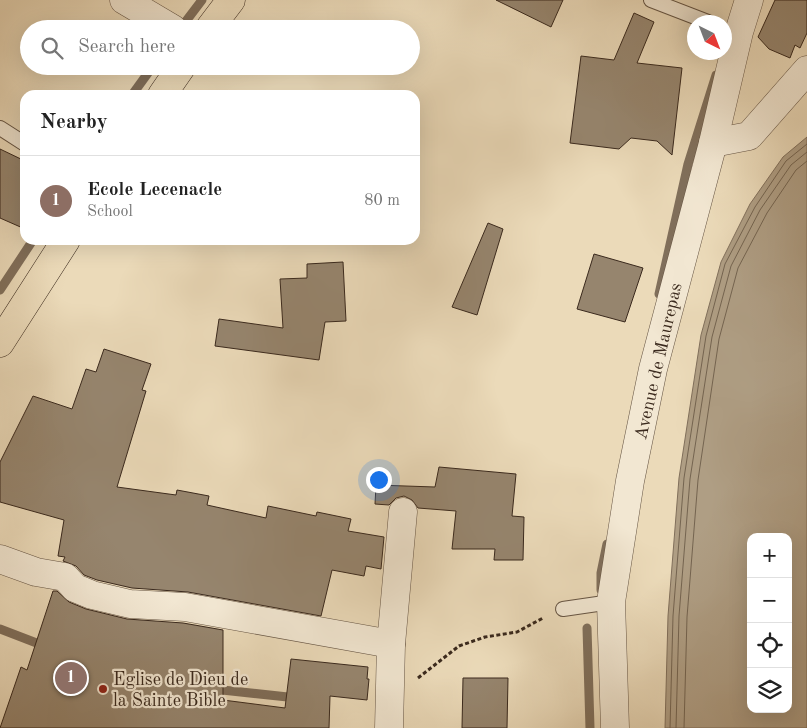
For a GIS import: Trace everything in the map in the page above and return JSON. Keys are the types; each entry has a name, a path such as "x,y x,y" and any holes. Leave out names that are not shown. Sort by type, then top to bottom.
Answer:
{"main road":[{"path":"216,20 231,0"},
{"path":"165,90 176,75"},
{"path":"0,343 63,245"}],"street":[{"path":"124,0 158,20"},
{"name":"Avenue de Maurepas","path":"732,30 749,0"},
{"name":"Avenue de Maurepas","path":"615,728 611,602 630,481 653,369 713,143 727,60"},
{"path":"713,143 749,136 807,70"},
{"path":"389,728 391,644 403,512"},
{"path":"0,559 36,572 66,578 75,588 92,595 130,604 185,606 391,644"}],"lane":[{"path":"651,0 690,15"},
{"path":"0,128 20,141"},
{"path":"562,609 611,602"}],"path":[{"path":"391,698 404,694 415,681 459,646 485,637 518,632 562,609"}],"water":[{"path":"807,137 807,728 665,728 668,616 679,478 701,335 721,262 750,204 783,157"}],"building":[{"path":"496,0 563,0 551,27"},
{"path":"775,0 807,0 807,33 800,48 795,45 790,58 769,49 758,37"},
{"path":"634,13 654,22 637,63 682,68 672,155 657,141 631,138 619,149 570,143 581,56 614,60"},
{"path":"0,149 20,159 20,227 0,218"},
{"path":"488,223 503,229 477,315 452,307"},
{"path":"594,254 643,268 625,322 577,309"},
{"path":"343,262 346,321 325,322 319,360 215,346 219,319 283,328 280,279 307,278 307,264"},
{"path":"104,349 151,364 142,390 146,391 117,487 176,495 177,490 209,496 207,505 266,518 268,506 316,516 317,512 351,519 348,531 384,537 381,569 366,566 364,576 332,570 321,616 188,592 132,588 84,575 76,566 63,561 65,557 58,556 64,520 0,502 0,462 33,396 72,409 86,369 96,372"},
{"path":"439,467 516,474 512,516 524,517 523,560 494,560 495,549 452,549 456,511 418,508 412,500 404,496 396,498 389,505 375,504 376,485 435,487"},
{"path":"53,591 57,591 69,602 86,609 127,619 183,623 223,630 223,700 285,708 291,659 368,667 367,700 330,696 329,728 0,728 21,667 27,670"},
{"path":"463,678 508,678 507,728 462,728"}],"waterway":[{"path":"187,20 202,0"},
{"path":"136,90 146,75"},
{"path":"659,294 688,164 716,75"},
{"path":"0,290 30,245"},
{"path":"601,590 601,573 607,544"},
{"path":"587,628 590,728"},
{"path":"0,629 47,647"},
{"path":"213,689 297,698"}],"place":[{"name":"Ecole Lecenacle","path":"71,678"},
{"name":"Eglise de Dieu de la Sainte Bible","path":"103,689"}]}
